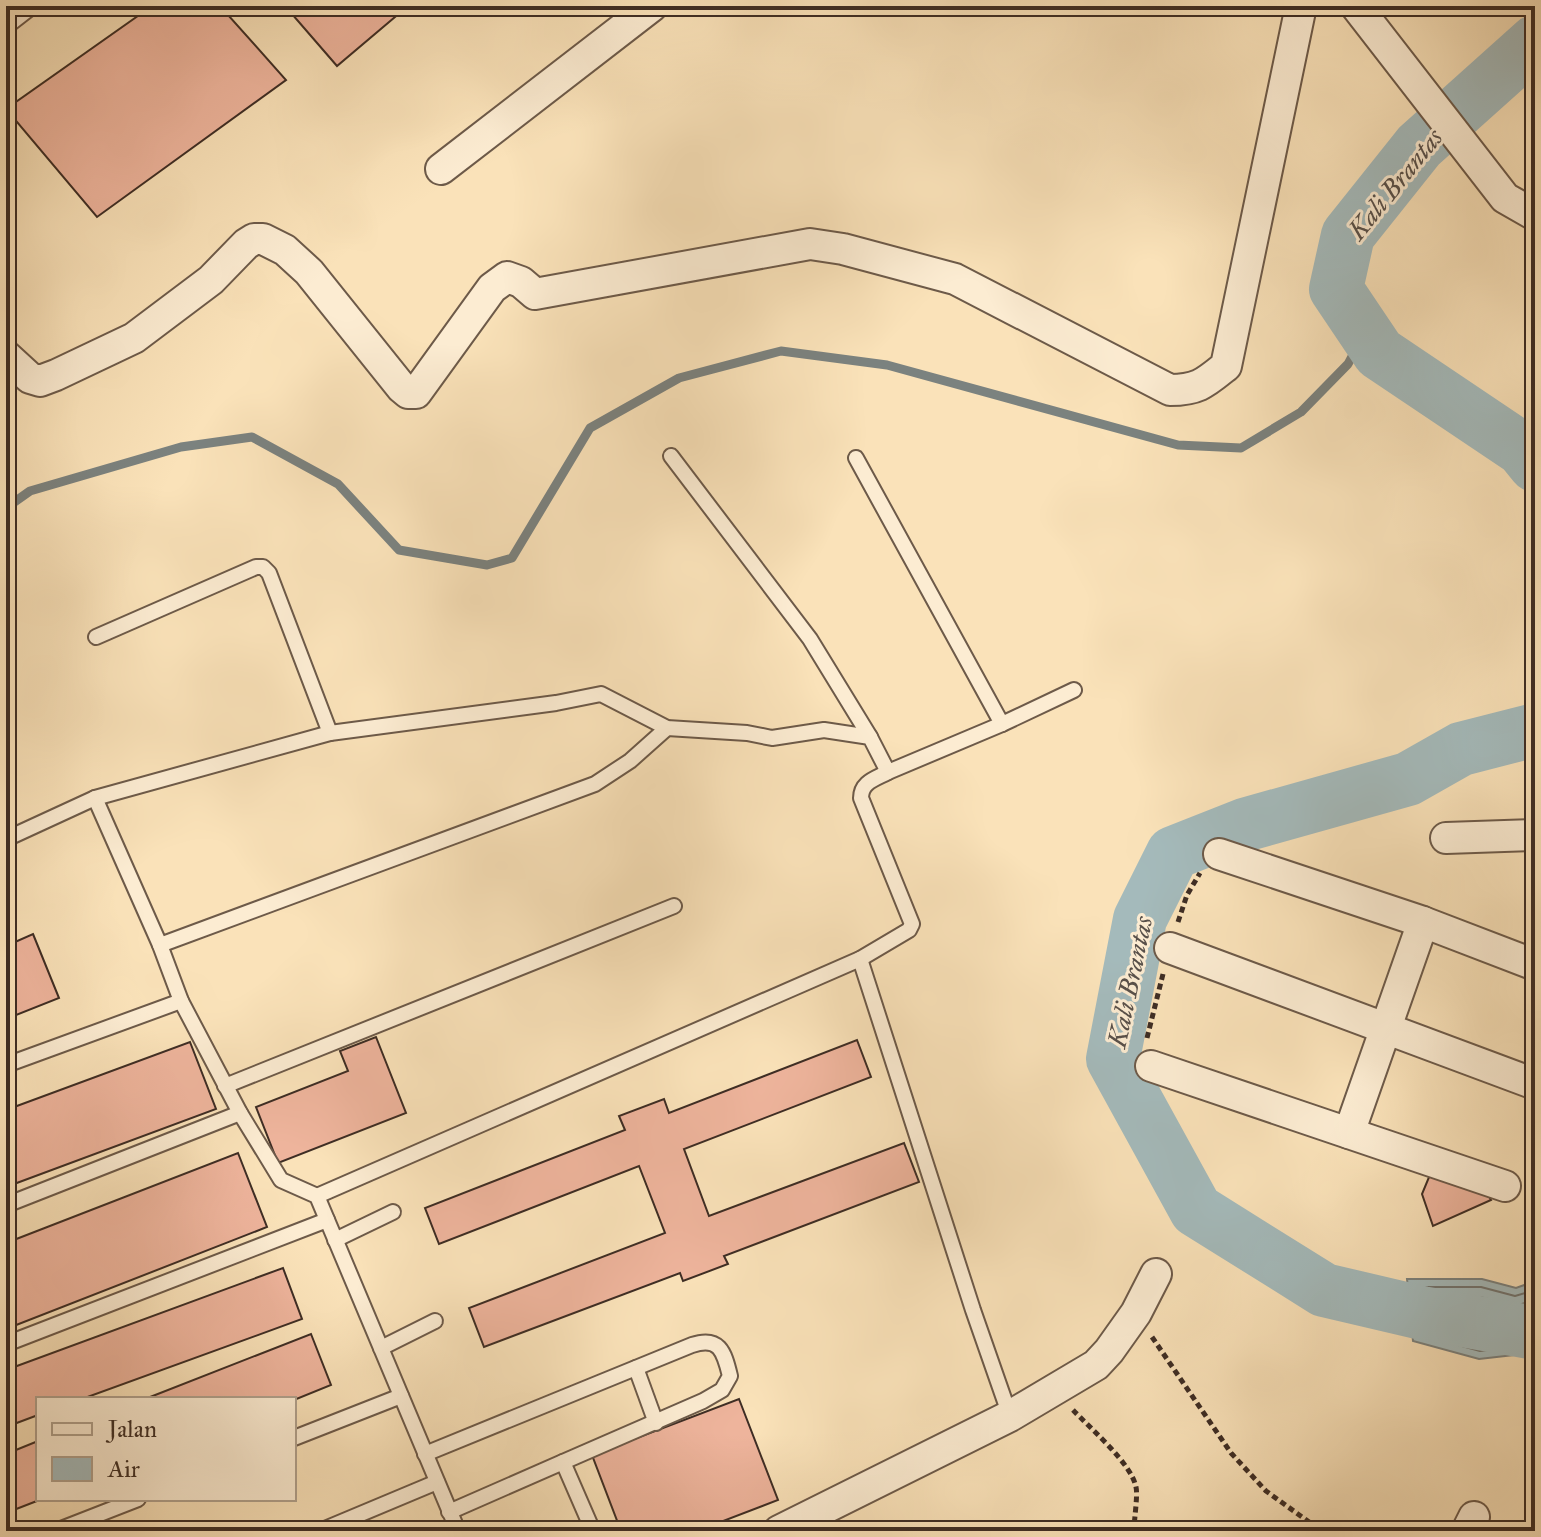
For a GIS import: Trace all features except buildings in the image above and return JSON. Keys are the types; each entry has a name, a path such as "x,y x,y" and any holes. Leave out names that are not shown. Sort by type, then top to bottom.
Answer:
{"street":[{"path":"441,169 652,6"},
{"path":"6,356 30,378 40,381 56,375 134,338 211,280 246,244 254,239 263,239 285,250 309,272 402,388 408,393 416,393 492,288 507,277 521,282 535,294 810,244 843,249 955,279 1170,390 1190,390 1205,383 1226,366 1301,6"},
{"path":"1356,6 1505,198 1535,215"},
{"path":"1446,838 1535,835"},
{"path":"1219,854 1423,922 1535,965"},
{"path":"1349,1133 1423,922"},
{"path":"1170,948 1535,1084"},
{"path":"1151,1066 1505,1186"},
{"path":"779,1531 1010,1416 1096,1365 1136,1313 1156,1274"}],"lane":[{"path":"6,27 33,6"},
{"path":"671,456 810,639 888,772"},
{"path":"856,458 1002,724"},
{"path":"96,637 256,567 263,567 269,573 330,733"},
{"path":"317,1196 860,959 913,926 861,798 866,783 1074,690"},
{"path":"6,839 95,798 330,733 556,703 601,694 667,728 747,733 772,738 824,730 870,737"},
{"path":"160,945 595,784 630,761 667,728"},
{"path":"95,798 160,945 181,1001 240,1113 281,1180 317,1196 458,1531"},
{"path":"225,1086 674,906"},
{"path":"860,959 1010,1416"},
{"path":"6,1065 181,1001"},
{"path":"6,1205 240,1113"},
{"path":"335,1240 393,1212"},
{"path":"6,1344 327,1220"},
{"path":"381,1348 435,1321"},
{"path":"425,1454 706,1340 719,1347 727,1365 729,1381 722,1390 656,1423 449,1512"},
{"path":"636,1368 656,1423"},
{"path":"296,1437 401,1396"},
{"path":"563,1462 593,1531"},
{"path":"320,1531 437,1482"},
{"path":"56,1531 133,1501"}],"path":[{"path":"1136,1313 1231,1453 1266,1491 1316,1527"},
{"path":"1054,1389 1126,1468 1136,1489 1134,1531"}],"water":[{"path":"1407,1279 1482,1279 1516,1288 1535,1281 1535,1357 1523,1354 1479,1359 1413,1341"}],"waterway":[{"name":"Kali Brantas","path":"1535,42 1419,146 1348,235 1336,289 1379,353 1522,449 1535,465"},
{"path":"6,508 30,491 181,447 252,437 338,484 399,550 487,565 512,558 590,428 679,378 781,351 887,365 1178,445 1241,448 1301,412 1348,364 1365,332"},
{"name":"Kali Brantas","path":"1535,730 1461,749 1408,779 1244,825 1173,853 1140,919 1113,1059 1196,1210 1324,1290 1422,1313 1535,1333"}]}
